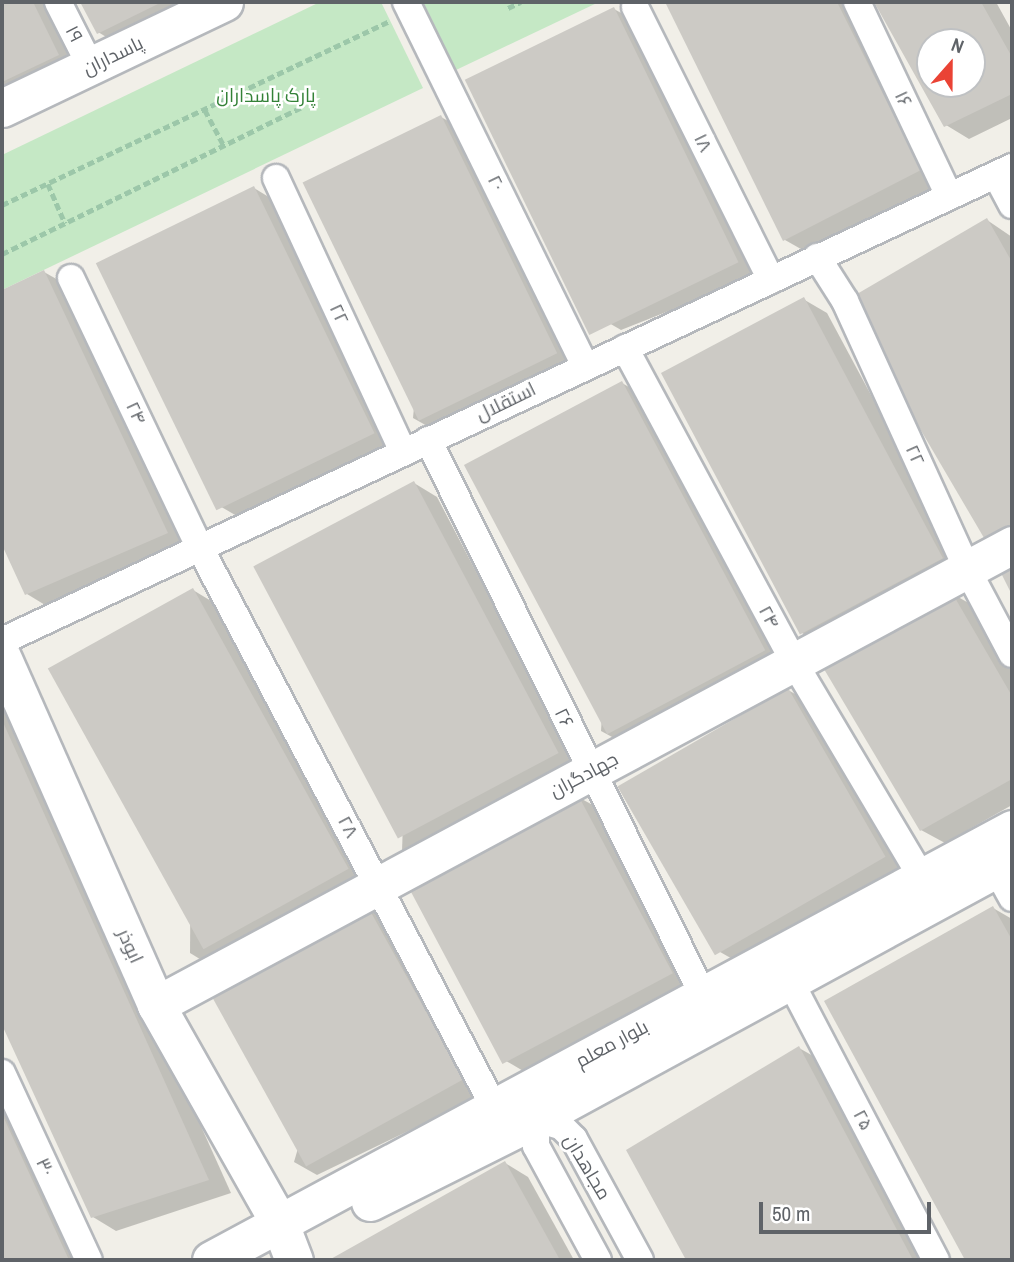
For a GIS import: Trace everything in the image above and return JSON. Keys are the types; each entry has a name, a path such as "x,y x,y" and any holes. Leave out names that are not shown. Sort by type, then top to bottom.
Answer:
{"street":[{"name":"۱۹","path":"58,2 91,67"},
{"name":"پاسداران","path":"2,108 224,2"},
{"name":"۱۶","path":"858,2 949,196"},
{"name":"۲۰","path":"409,6 584,364"},
{"name":"۱۸","path":"635,7 771,280"},
{"name":"استقلال","path":"2,641 584,364 625,348 1004,171"},
{"path":"1004,171 1012,205"},
{"name":"۲۲","path":"276,178 401,450"},
{"name":"۲۲","path":"817,257 845,301 967,569 1012,654"},
{"name":"۲۴","path":"71,278 200,548"},
{"name":"۲۴","path":"625,348 795,664 923,880"},
{"name":"۲۶","path":"428,440 590,772 703,995"},
{"name":"جهادگران","path":"156,1005 795,664 1012,545"},
{"name":"۲۸","path":"200,548 378,885 518,1106"},
{"name":"ابوذر","path":"2,657 156,1005 280,1247"},
{"name":"بلوار معلم","path":"211,1260 280,1247 703,995 923,880 1012,829"},
{"name":"بلوار معلم","path":"518,1106 1007,876"},
{"name":"۲۵","path":"789,979 936,1260"},
{"name":"۳۰","path":"2,1073 89,1260"},
{"name":"مجاهدان","path":"518,1106 536,1146 598,1260"},
{"name":"مجاهدان","path":"518,1106 561,1126 575,1139 640,1260"}],"path":[{"path":"508,8 521,2"},
{"path":"2,205 205,110 409,6"},
{"path":"2,254 302,107"},
{"path":"205,110 224,145"},
{"path":"48,184 65,223"}],"green space":[{"name":"پارک پاسداران","path":"320,2 381,2 423,88 2,290 2,155"},
{"path":"423,2 599,2 456,70"}],"building":[{"path":"2,2 33,2 59,55 2,82"},
{"path":"80,2 162,2 97,34"},
{"path":"665,2 837,2 921,170 783,241"},
{"path":"874,2 981,2 1012,57 1012,94 944,127 928,98 986,98 986,28 916,28 916,77"},
{"path":"614,7 738,262 589,335 465,80"},
{"path":"441,115 557,353 419,421 303,183"},
{"path":"254,186 375,433 216,510 96,263"},
{"path":"987,218 1012,262 1012,529 987,543 845,301"},
{"path":"44,270 168,533 25,595 2,545 2,290"},
{"path":"804,297 943,558 800,634 661,373"},
{"path":"622,381 765,650 607,734 464,465"},
{"path":"414,481 559,753 398,838 253,566"},
{"path":"1012,565 1012,595 1000,571"},
{"path":"193,588 349,869 203,949 48,668"},
{"path":"951,591 1012,696 1012,779 920,831 821,664"},
{"path":"788,688 886,857 715,955 617,786"},
{"path":"2,720 209,1180 91,1218 2,1025"},
{"path":"578,795 673,973 502,1064 408,886"},
{"path":"993,906 1012,940 1012,1260 965,1260 824,1001"},
{"path":"368,907 464,1079 306,1167 211,994"},
{"path":"799,1046 913,1260 686,1260 626,1150"},
{"path":"2,1114 69,1260 2,1260"},
{"path":"505,1161 560,1260 329,1260"}]}
